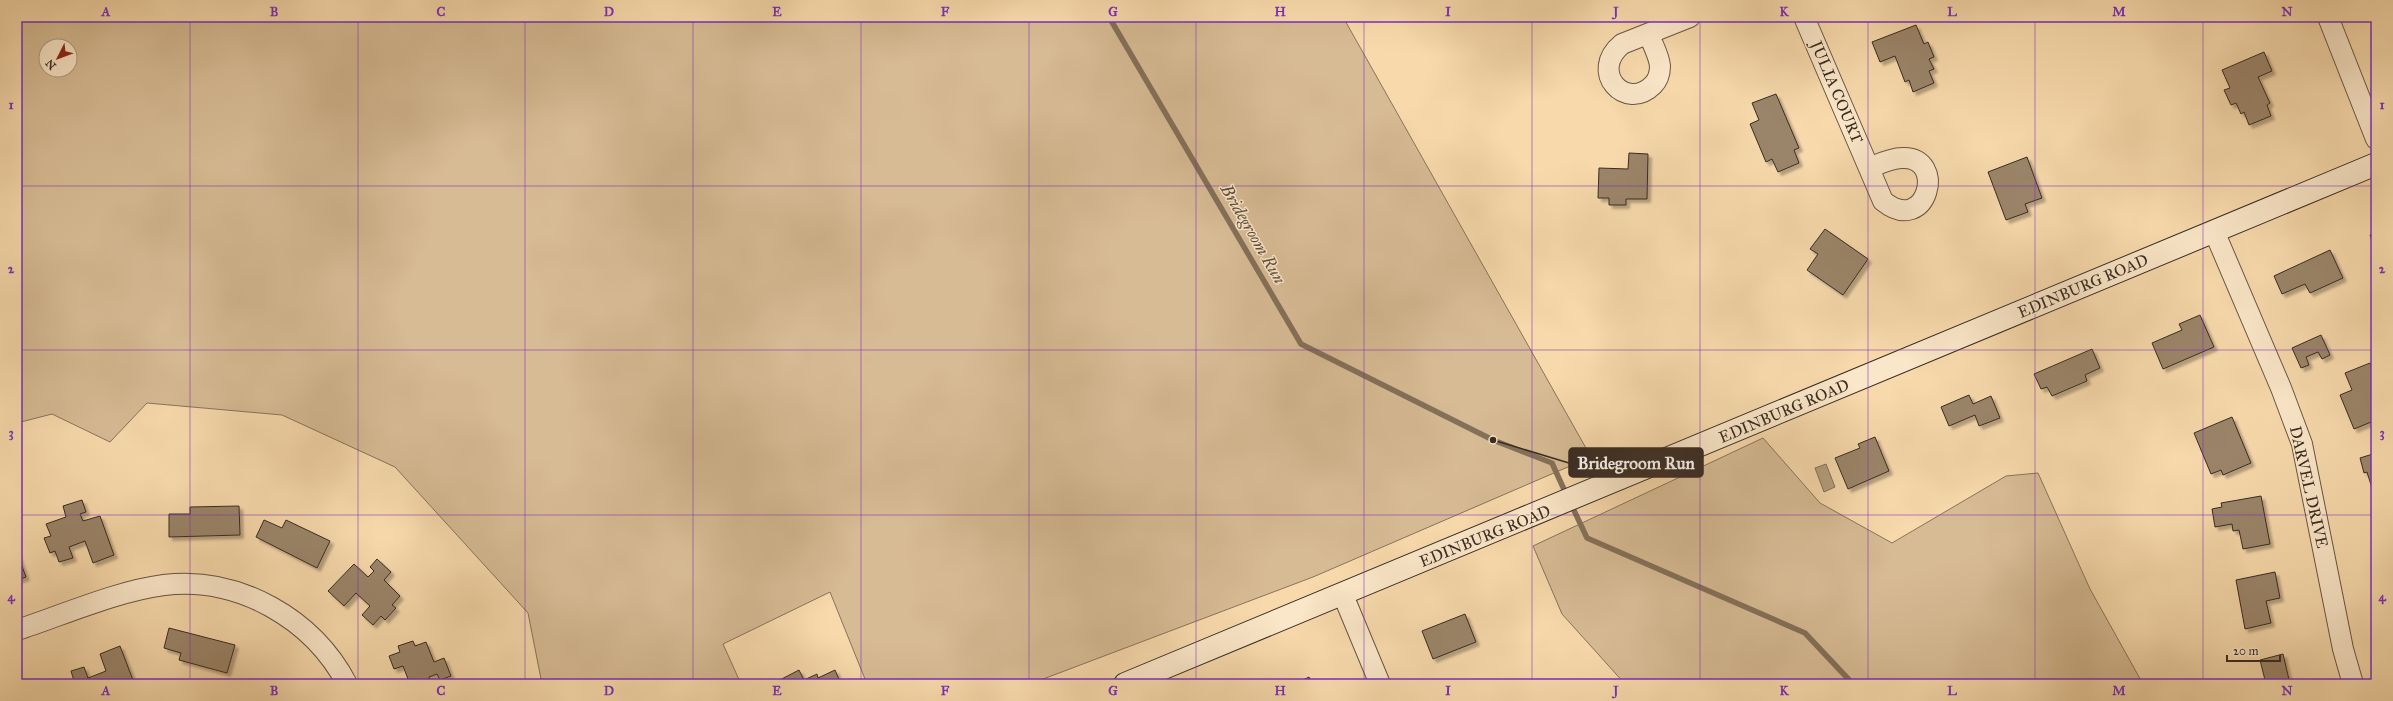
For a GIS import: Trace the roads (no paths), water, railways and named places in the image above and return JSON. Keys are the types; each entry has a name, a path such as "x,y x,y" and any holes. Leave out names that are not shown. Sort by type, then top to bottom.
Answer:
{"main road":[{"name":"EDINBURG ROAD","path":"1125,684 1343,595 2376,164"}],"street":[{"path":"1649,34 1690,17"},
{"name":"JULIA COURT","path":"1804,17 1869,168"},
{"path":"2328,17 2376,139"},
{"name":"DARVEL DRIVE","path":"2214,231 2282,388 2302,444 2343,649 2353,684"},
{"path":"17,630 137,590 165,585 194,584 223,588 256,599 280,611 303,628 321,646 347,684"},
{"path":"1343,595 1380,684"}],"waterway":[{"name":"Bridegroom Run","path":"1109,17 1301,344 1493,440 1552,463 1567,496"},
{"name":"Bridegroom Run","path":"1571,504 1587,538 1805,633 1853,684"}],"place":[{"name":"Bridegroom Run","path":"1493,440"}]}
